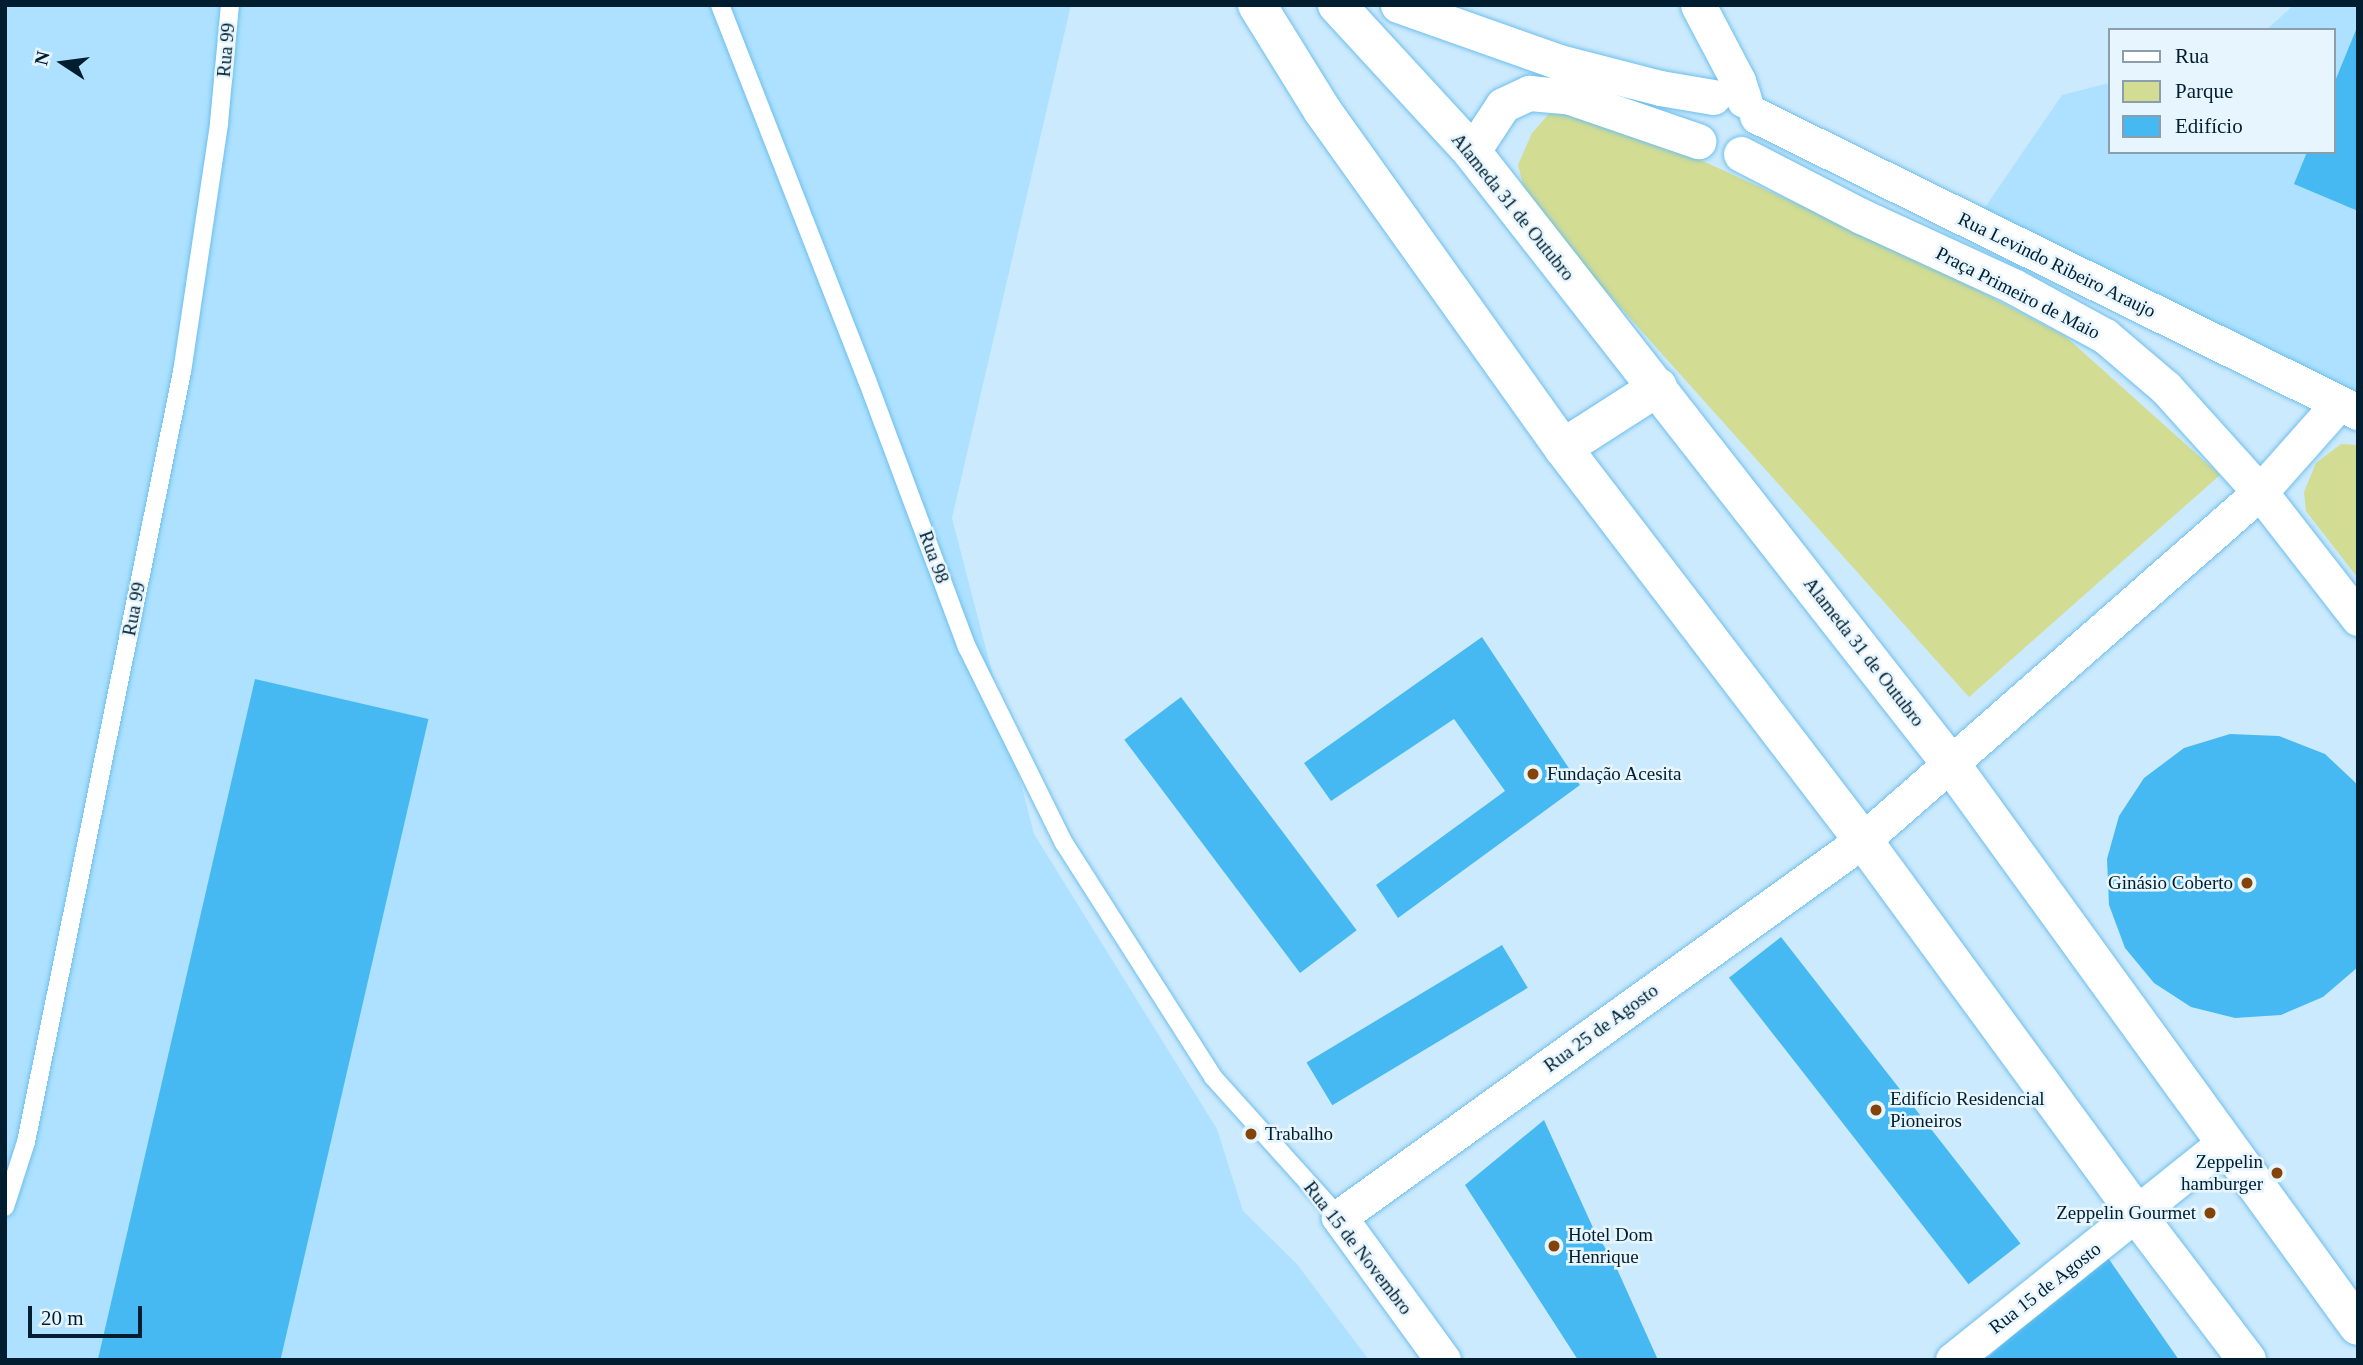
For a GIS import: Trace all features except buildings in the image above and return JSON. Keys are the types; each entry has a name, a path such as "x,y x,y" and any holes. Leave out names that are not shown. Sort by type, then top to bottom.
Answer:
{"main road":[{"name":"Alameda 31 de Outubro","path":"1337,5 1472,152 1950,763 2358,1326"},
{"path":"1260,10 1322,110 1563,448 1863,840 2137,1215 2247,1360"},
{"path":"1563,448 1658,387"}],"street":[{"name":"Rua Levindo Ribeiro Araujo","path":"1398,5 1559,62 1660,88 1733,102 2348,408"},
{"path":"1472,152 1503,105 1529,93 1567,96 1698,141 1712,155 1732,157 1741,154 1756,138 1733,102 1718,44 1698,5"},
{"path":"1698,141 1695,121 1704,103 1733,102"},
{"name":"Praça Primeiro de Maio","path":"1741,154 1861,216 2013,286 2105,336 2166,388 2260,492 2358,618"},
{"name":"Rua 25 de Agosto","path":"1339,1217 1863,840 2260,492 2348,408"},
{"name":"Rua 15 de Agosto","path":"1953,1360 2225,1142"},
{"name":"Rua 15 de Novembro","path":"1339,1217 1443,1360"}],"lane":[{"name":"Rua 99","path":"5,1207 26,1142 182,372 219,122 230,5"},
{"name":"Rua 98","path":"720,5 867,380 967,647 1064,843 1213,1077"},
{"name":"Rua 15 de Novembro","path":"1213,1077 1339,1217"}],"shaded area":[{"path":"5,5 1071,5 952,518 1034,834 1217,1129 1243,1211 1297,1264 1369,1360 5,1360"},
{"path":"2294,5 2358,5 2358,392 1964,238 2062,95 2108,83 2108,154 2335,154 2335,28 2268,28"}],"green space":[{"path":"1549,114 1601,115 1913,256 2065,336 2220,475 1969,697 1528,204 1518,165 1532,133"},
{"path":"2341,444 2358,445 2358,578 2306,511 2304,492 2316,463"}],"place":[{"name":"Fundação Acesita","path":"1533,774"},
{"name":"Ginásio Coberto","path":"2247,883"},
{"name":"Edifício Residencial Pioneiros","path":"1876,1110"},
{"name":"Trabalho","path":"1251,1134"},
{"name":"Zeppelin hamburger","path":"2277,1173"},
{"name":"Zeppelin Gourmet","path":"2210,1213"},
{"name":"Hotel Dom Henrique","path":"1554,1246"}]}
